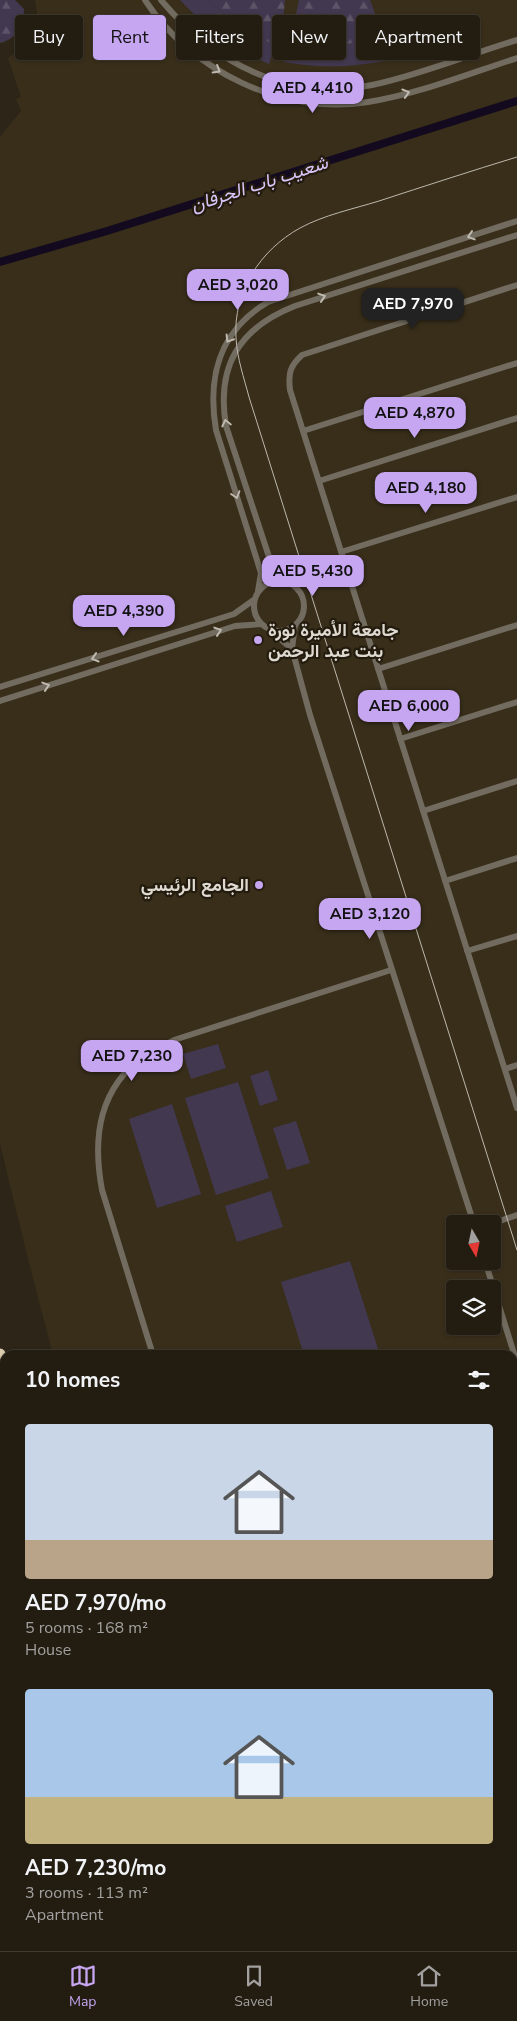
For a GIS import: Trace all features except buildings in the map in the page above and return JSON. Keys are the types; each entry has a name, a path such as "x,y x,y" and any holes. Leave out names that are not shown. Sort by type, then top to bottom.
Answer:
{"street":[{"path":"145,0 168,30 209,66 268,94 301,102 334,105 374,101 399,96 517,58"},
{"path":"161,0 192,34 215,52 240,67 306,88 339,89 372,85 517,40"},
{"path":"292,649 261,624 254,613 261,574 216,430 212,409 212,392 218,362 234,331 251,312 268,302 517,221"},
{"path":"268,629 282,631 295,625 300,619 304,604 298,590 280,577 272,566 225,417 223,390 226,375 244,338 264,321 294,306 517,235"},
{"path":"517,285 302,355 292,364 288,375 290,390 517,1108"},
{"path":"303,431 517,363"},
{"path":"319,481 517,418"},
{"path":"341,552 517,496"},
{"path":"258,591 270,583 286,581"},
{"path":"0,687 234,614 255,599"},
{"path":"0,701 235,626 261,624"},
{"path":"295,625 292,649 391,970 471,1215"},
{"path":"378,669 517,625"},
{"path":"400,739 517,702"},
{"path":"423,811 517,781"},
{"path":"445,881 517,858"},
{"path":"468,951 517,936"},
{"path":"151,1350 102,1190 97,1165 99,1125 110,1094 132,1067 147,1053 174,1040 391,970"},
{"path":"505,1069 517,1065"},
{"path":"501,1221 517,1215"},
{"path":"488,1270 513,1350"}],"shaded area":[{"name":"جامعة الأميرة نورة بنت عبد الرحمن","path":"35,0 517,0 517,1350 52,1350 0,1144 0,137 21,111 16,99 21,97 8,58 15,53 15,60 83,60 83,15 37,15"}],"green space":[{"path":"0,0 15,0 24,9 23,15 15,15 15,35 0,43"},
{"path":"180,0 209,0 225,15 195,15"},
{"path":"209,0 285,0 283,15 272,15 272,44 262,38 262,15 224,14"},
{"path":"299,0 370,0 375,15 356,15 356,43 346,44 346,15 296,15"},
{"path":"262,38 272,44 272,56 269,64 261,60"},
{"path":"356,43 356,60 391,60 338,66 313,66 284,62 285,60 346,60 346,44"},
{"path":"218,1044 226,1068 191,1079 183,1054"},
{"path":"268,1070 278,1100 260,1106 250,1076"},
{"path":"238,1082 269,1178 216,1195 185,1098"},
{"path":"172,1104 201,1194 157,1208 129,1119"},
{"path":"296,1121 310,1163 287,1170 273,1128"},
{"path":"271,1191 283,1227 237,1242 225,1206"},
{"path":"350,1261 378,1350 302,1350 281,1282"}],"waterway":[{"name":"شعيب باب الجرفان","path":"0,262 107,231 517,101"}],"tram line":[{"path":"517,157 329,216 300,228 286,237 261,260 244,289 236,321 239,360 249,397 517,1250"}],"place":[{"name":"جامعة الأميرة نورة بنت عبد الرحمن","path":"258,640"},
{"name":"الجامع الرئيسي","path":"259,885"}]}
